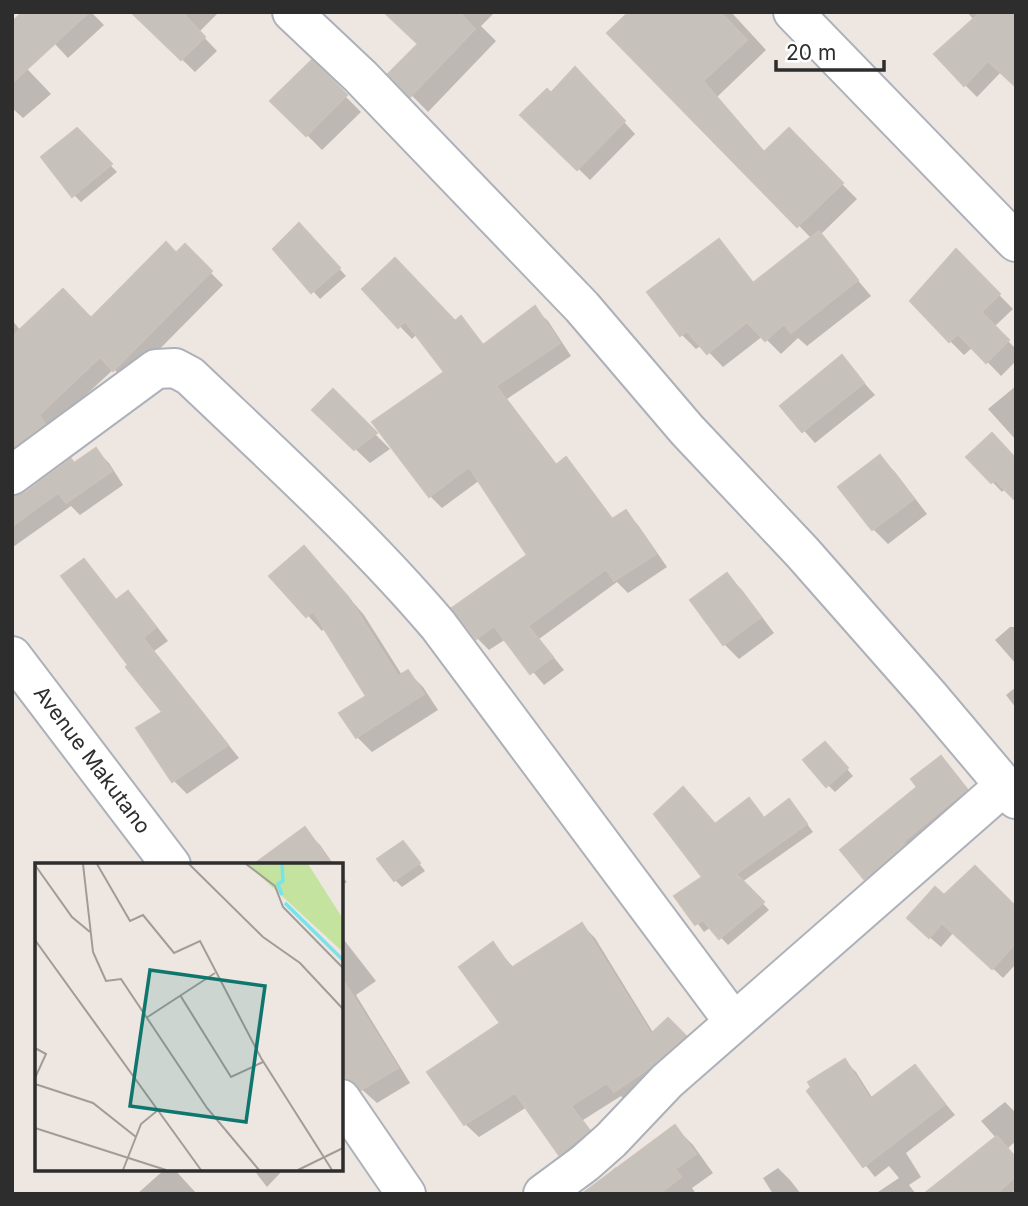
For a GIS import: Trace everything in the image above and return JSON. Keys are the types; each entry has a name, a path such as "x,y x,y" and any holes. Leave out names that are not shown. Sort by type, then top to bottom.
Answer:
{"street":[{"path":"292,12 361,77 582,307 687,430 802,552 1010,792 734,1022 667,1081 611,1140 543,1194"},
{"path":"793,12 1016,242"},
{"path":"12,475 156,369 175,368 190,376 316,496 430,615 734,1022"},
{"name":"Avenue Makutano","path":"12,656 169,863"},
{"path":"343,1102 406,1194"}],"building":[{"path":"23,12 89,12 12,83 12,22"},
{"path":"131,12 182,12 205,37 181,60"},
{"path":"384,12 459,12 475,29 410,97 388,74 418,44"},
{"path":"629,12 720,12 747,40 703,81 764,152 789,128 843,183 797,227 607,33"},
{"path":"981,12 1016,12 1016,87 988,61 964,86 934,54"},
{"path":"312,60 347,95 306,136 270,101"},
{"path":"575,67 625,121 577,170 520,115 547,89 551,93"},
{"path":"77,128 112,164 72,197 41,157"},
{"path":"299,223 340,268 311,293 273,249"},
{"path":"819,231 858,280 791,333 784,324 765,341 747,322 707,354 687,331 680,336 647,292 719,239 753,283"},
{"path":"166,242 176,253 185,244 212,271 113,371 100,357 39,415 45,424 12,448 12,337 63,289 91,318"},
{"path":"956,249 1000,294 981,312 1009,340 986,363 958,334 949,342 910,301"},
{"path":"395,258 455,321 461,316 483,345 535,306 560,343 496,386 556,465 566,457 612,519 626,510 656,554 614,581 606,569 528,626 553,657 530,674 494,626 476,639 452,608 527,555 469,467 429,497 372,422 444,372 405,321 398,328 362,289"},
{"path":"842,355 864,383 802,432 780,406"},
{"path":"333,389 377,433 354,450 312,410"},
{"path":"992,433 1016,459 1016,501 995,480 991,483 966,457"},
{"path":"96,448 112,471 66,503 58,493 12,526 12,496 25,493 71,459 74,463"},
{"path":"880,455 914,499 872,530 838,487"},
{"path":"304,546 349,598 398,676 408,670 424,694 356,738 339,713 366,696 313,611 306,617 269,576"},
{"path":"84,559 116,600 128,591 156,627 143,638 228,745 172,782 136,728 162,712 61,576"},
{"path":"727,573 761,617 723,645 690,600"},
{"path":"825,742 848,768 826,787 803,760"},
{"path":"941,756 967,789 903,842 905,844 864,879 840,850 917,787 911,779"},
{"path":"683,787 715,824 749,798 764,818 789,799 807,824 736,874 764,902 719,939 703,920 695,925 674,896 702,877 654,814"},
{"path":"305,827 331,863 256,863"},
{"path":"403,841 420,863 394,881 377,859"},
{"path":"975,866 1016,907 1016,943 992,969 942,923 929,938 907,918 935,887 944,895"},
{"path":"582,923 651,1034 668,1018 686,1036 649,1068 614,1092 607,1083 571,1106 589,1130 559,1155 515,1093 464,1125 427,1072 500,1023 459,967 493,942 511,968"},
{"path":"343,980 398,1068 361,1090 343,1072"},
{"path":"845,1059 870,1099 915,1065 945,1104 863,1167 807,1091 811,1087 808,1082"},
{"path":"675,1125 696,1154 675,1169 681,1177 659,1194 582,1194"},
{"path":"997,1136 1016,1158 1016,1176 996,1194 924,1194"}]}
